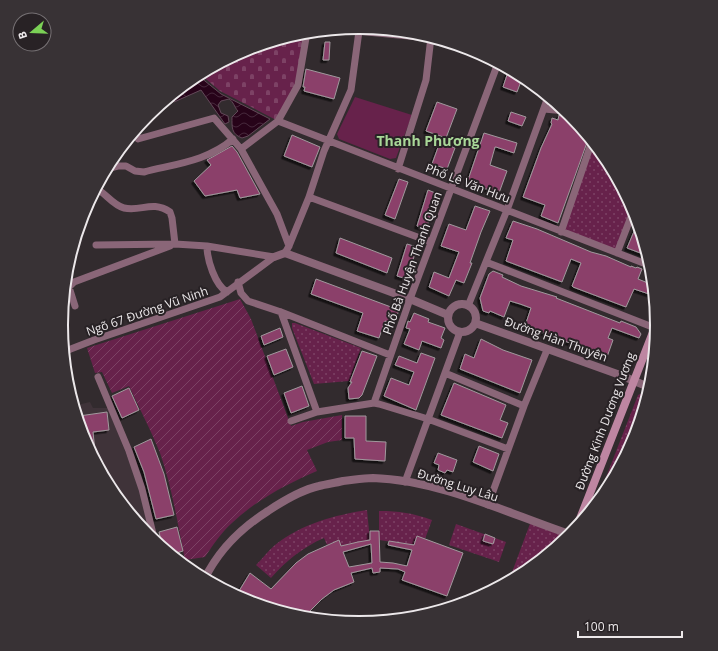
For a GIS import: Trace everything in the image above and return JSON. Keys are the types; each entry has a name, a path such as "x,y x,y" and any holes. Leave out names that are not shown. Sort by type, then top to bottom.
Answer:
{"main road":[{"name":"Đường Kinh Dương Vương","path":"583,512 650,340"}],"street":[{"path":"96,245 175,244 207,246 274,257 287,250 309,197 328,141 351,90 359,34"},
{"path":"241,149 278,121 298,85 307,39"},
{"path":"398,169 426,80 431,43"},
{"name":"Phố Bà Huyện Thanh Quan","path":"374,403 410,299 496,68"},
{"path":"468,306 507,210 546,102"},
{"path":"544,109 555,110"},
{"path":"137,136 138,138 214,118 241,149 277,214 287,250"},
{"name":"Phố Lê Văn Hưu","path":"278,121 398,169 451,188 644,263"},
{"path":"115,167 126,166 134,171 151,170 201,158 219,150 233,139"},
{"path":"561,232 590,148"},
{"path":"101,191 123,208 157,206 170,212 175,244"},
{"path":"309,197 431,242"},
{"path":"617,253 630,219"},
{"path":"70,286 74,282 175,244"},
{"path":"207,246 208,256 215,275 222,289 227,292"},
{"path":"287,250 448,315"},
{"name":"Ngõ 67 Đường Vũ Ninh","path":"69,350 216,299 274,257"},
{"path":"486,262 650,323"},
{"path":"238,282 241,293 248,301 281,312 390,355"},
{"path":"70,289 75,306"},
{"path":"463,304 468,306 475,314 475,323 473,327 468,331 460,332 450,327 448,315 451,309 457,305 463,304"},
{"path":"281,312 317,412"},
{"name":"Đường Hàn Thuyên","path":"475,323 644,385"},
{"path":"405,482 460,332"},
{"path":"488,505 524,406 548,350"},
{"path":"444,373 524,406"},
{"path":"98,377 129,451 140,483 152,531"},
{"path":"291,420 317,412 374,403 428,419 508,449"},
{"name":"Đường Luy Lâu","path":"207,574 225,548 248,525 279,504 319,486 357,479 373,478 405,482 441,490 565,532"}],"shaded area":[{"path":"90,402 93,408 108,408 138,484 148,527 128,503 107,471 90,437 78,405"}],"green space":[{"path":"303,40 298,85 278,121 220,91 205,78 230,64 265,49"},
{"path":"355,97 412,115 396,158 390,159 339,139 337,134"},
{"path":"590,148 611,180 630,219 617,253 561,232"},
{"path":"240,299 251,319 291,426 303,422 342,415 342,440 328,442 307,450 317,471 283,487 251,507 224,531 205,557 186,560 168,479 160,453 149,427 129,386 112,393 102,372 95,373 87,348"},
{"path":"292,323 361,348 349,381 314,384 292,328"},
{"path":"638,395 642,395 641,400 623,447 604,482"},
{"path":"367,510 370,541 341,546 339,540 327,545 324,538 295,555 271,578 256,565 275,545 296,531 331,518"},
{"path":"379,511 406,513 432,520 425,539 417,536 414,545 379,540"},
{"path":"531,521 563,534 536,557 511,574"},
{"path":"456,524 506,542 499,562 449,545"}],"water":[{"path":"203,79 221,94 270,119 248,136 242,138 233,130 232,117 238,111 229,99 221,101 218,105 221,113 228,116 229,122 225,124 201,90 173,101 182,94"}],"building":[{"path":"325,42 330,42 329,60 323,60"},
{"path":"306,69 340,78 334,99 304,91 305,87 303,87"},
{"path":"507,74 520,83 517,92 503,87"},
{"path":"437,102 457,109 446,138 426,131"},
{"path":"511,112 526,117 522,126 508,121"},
{"path":"559,115 561,116 587,144 558,223 541,216 545,205 523,197 541,148 552,124 552,118 558,120"},
{"path":"484,133 517,143 514,153 495,147 490,165 507,171 499,193 467,183"},
{"path":"292,135 320,147 312,167 284,156"},
{"path":"440,142 455,148 447,169 432,164"},
{"path":"232,146 237,152 260,194 240,198 237,190 205,196 194,181 211,165 207,160"},
{"path":"399,179 408,182 395,219 385,215"},
{"path":"428,190 438,194 426,229 417,226"},
{"path":"475,206 490,211 481,232 470,263 472,263 464,283 456,280 449,296 429,287 434,272 449,278 459,252 441,246 449,224 466,230"},
{"path":"513,221 537,229 631,267 637,267 642,269 638,279 647,283 649,294 634,289 626,307 573,287 572,286 581,263 571,259 562,282 506,261 513,240 506,238"},
{"path":"634,230 642,254 627,248"},
{"path":"340,238 392,258 387,273 336,253"},
{"path":"407,244 417,247 407,279 397,276"},
{"path":"493,271 521,286 557,297 556,298 620,323 621,321 636,327 641,334 639,338 612,328 608,338 613,340 607,357 525,326 531,308 510,301 504,317 490,311 489,313 483,311 480,298 489,274"},
{"path":"316,279 399,310 394,324 385,321 379,338 357,331 363,313 311,294"},
{"path":"414,313 429,319 428,322 445,328 441,338 444,340 441,348 422,341 419,350 404,344 410,329 406,328 408,321 410,322"},
{"path":"280,328 283,337 264,345 261,336"},
{"path":"481,339 503,350 532,360 520,393 460,369 465,354 474,358"},
{"path":"286,349 293,367 274,375 267,356"},
{"path":"362,351 377,356 362,395 359,398 349,399 348,388 352,382 350,382"},
{"path":"421,353 435,358 416,410 384,396 391,378 409,385 414,372 395,365 399,356 417,363"},
{"path":"454,383 506,405 500,420 508,423 502,438 441,415"},
{"path":"302,386 309,406 291,413 284,393"},
{"path":"129,388 139,410 122,418 112,396"},
{"path":"107,412 109,430 93,432 95,447 90,437 82,416"},
{"path":"345,416 366,416 366,441 386,442 385,461 355,459 354,438 345,438"},
{"path":"151,439 164,474 174,515 156,519 144,472 134,447"},
{"path":"479,446 499,454 493,471 473,462"},
{"path":"438,453 457,460 453,472 447,470 445,473 438,470 439,465 434,463"},
{"path":"177,527 183,551 177,553 161,539 159,532"},
{"path":"370,531 379,531 380,562 407,566 412,550 388,545 389,541 414,545 417,536 463,553 447,596 402,580 405,572 398,569 380,568 380,572 373,573 372,568 351,573 354,582 334,590 322,599 309,612 265,602 239,591 250,573 271,589 296,563 308,554 339,540 341,546 370,540","holes":["371,544 372,563 349,567 343,552"]},
{"path":"485,534 495,538 493,544 483,541"}],"district":[{"name":"Thanh Phương","path":"428,140"}]}
